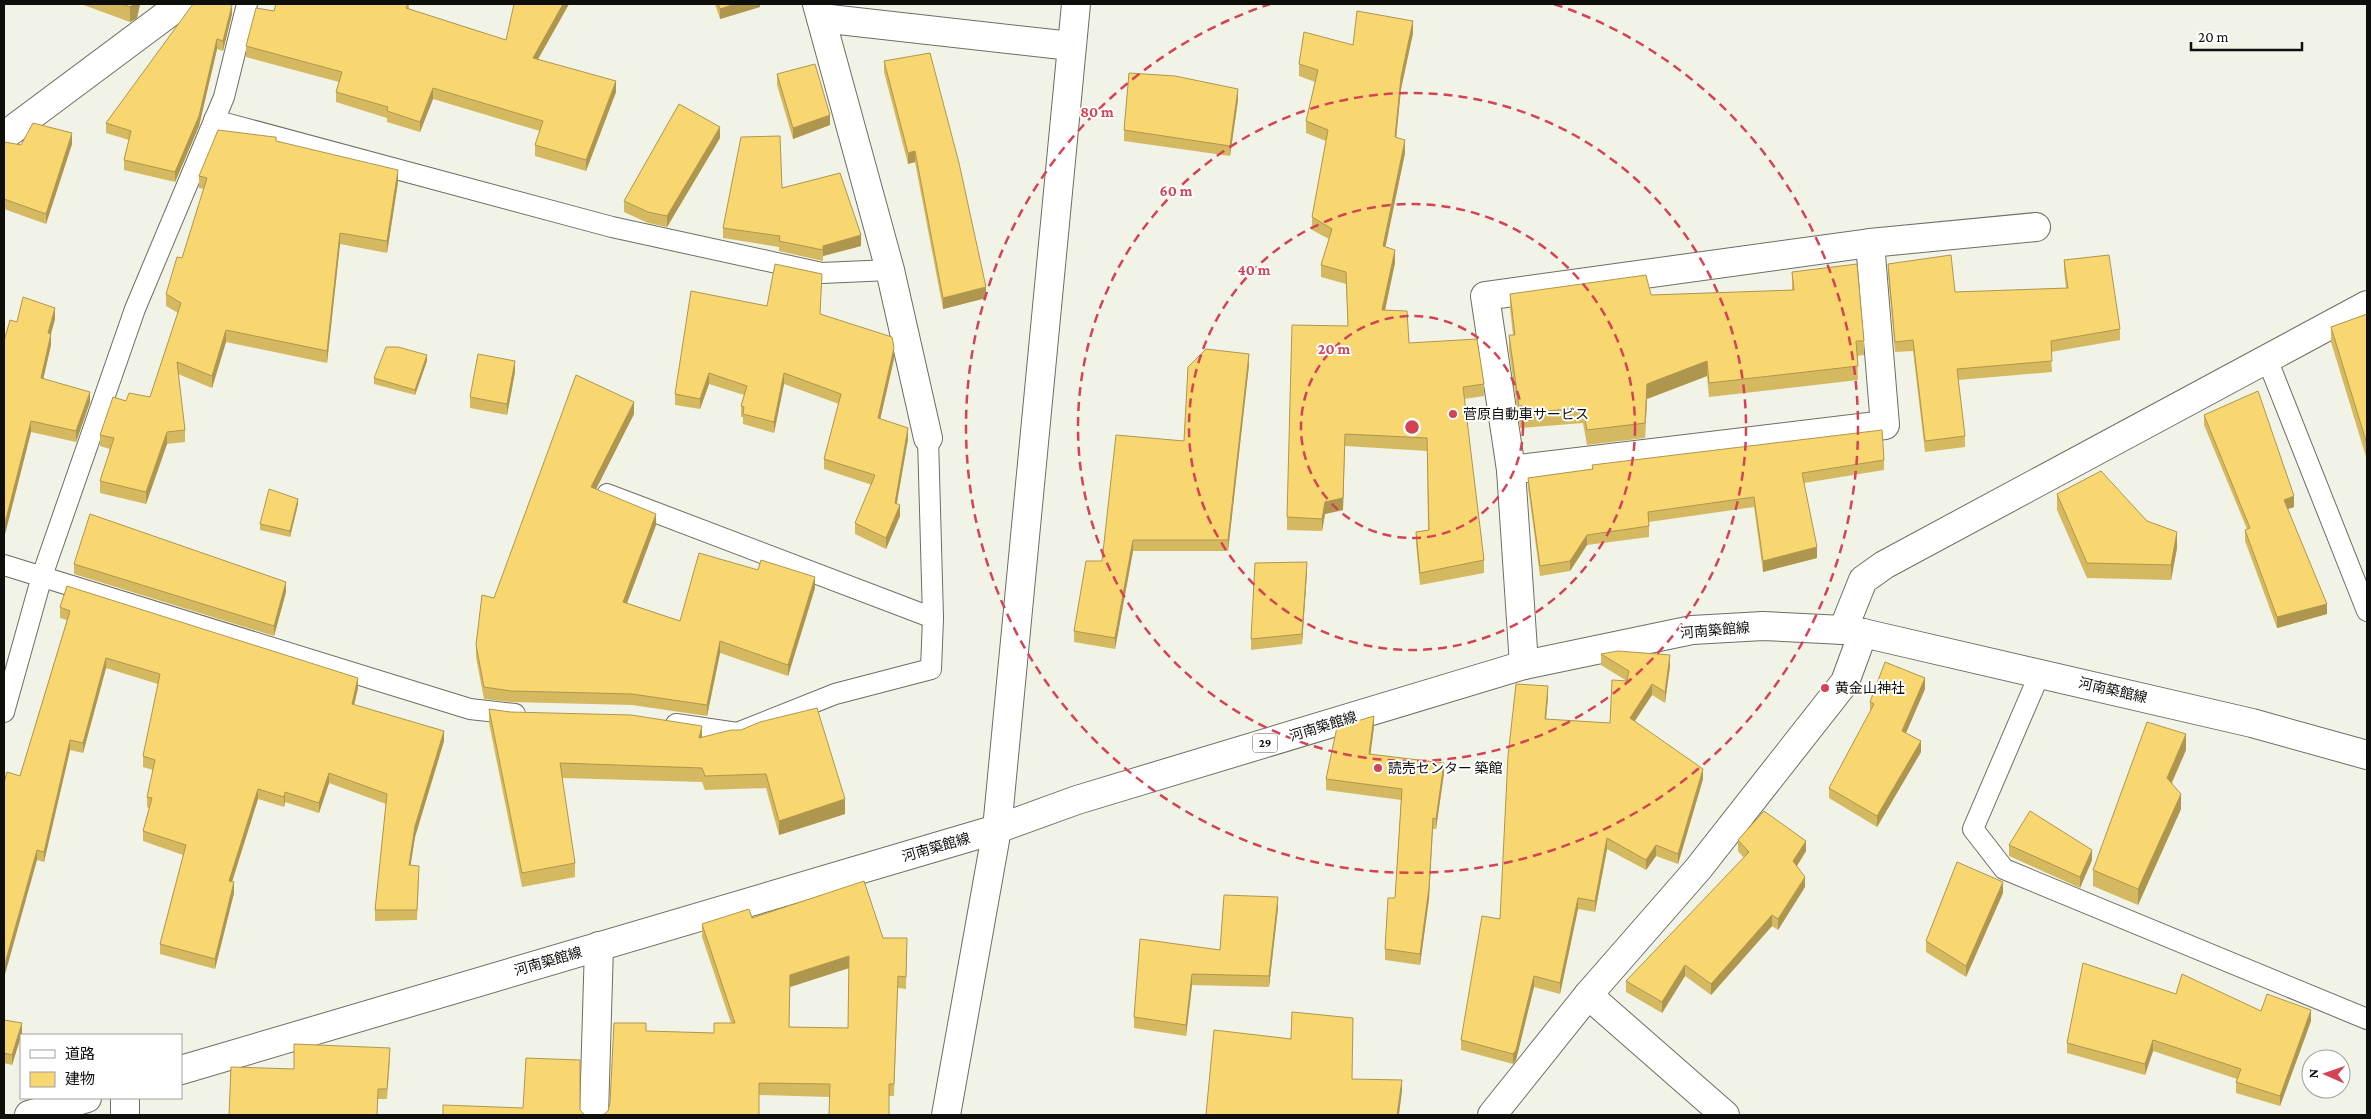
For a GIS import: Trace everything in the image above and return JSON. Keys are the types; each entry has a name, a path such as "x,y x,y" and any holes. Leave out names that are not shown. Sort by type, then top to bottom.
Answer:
{"street":[{"path":"4,136 181,4"},
{"path":"946,1115 997,829 1076,4"},
{"path":"928,438 890,270 819,11 1071,46"},
{"path":"1524,665 1511,470 1484,296 1870,243 2036,227"},
{"path":"1511,470 1885,425 1870,243"},
{"path":"1492,1115 1588,994 1698,868 1845,682 1862,580 1884,565 2367,305"},
{"name":"河南築館線","path":"182,1070 997,829 1077,800 1524,665 1692,630 1762,626 1853,632 2040,673 2252,723 2367,755"},
{"path":"594,1115 600,946"},
{"path":"1588,994 1725,1115"},
{"path":"29,1115 84,1099"},
{"path":"125,1099 125,1115"}],"lane":[{"path":"4,712 42,576 136,309 224,96 247,4"},
{"path":"214,120 640,234 822,273 890,270"},
{"path":"2267,359 2367,611"},
{"path":"661,722 737,733 835,694 931,669 933,618 928,438"},
{"path":"607,494 933,618"},
{"path":"4,565 470,709 538,715"},
{"path":"2040,673 1973,829 2004,869 2367,1019"}],"building":[{"path":"122,4 134,4 130,7"},
{"path":"193,4 232,5 223,41 217,39 199,116 175,172 124,160 131,131 106,123"},
{"path":"276,4 408,4 406,8 506,40 514,4 563,4 533,58 616,81 586,160 535,145 543,121 433,88 420,122 387,111 388,107 336,92 342,72 246,46 256,8 274,11"},
{"path":"718,4 735,4 720,9"},
{"path":"1357,11 1413,21 1401,77 1395,137 1405,140 1383,246 1395,250 1382,310 1407,311 1409,343 1477,339 1484,384 1463,387 1484,560 1420,573 1416,532 1429,530 1427,438 1345,434 1343,498 1325,502 1322,519 1287,517 1292,325 1348,326 1346,272 1321,265 1332,229 1312,217 1328,130 1306,121 1318,70 1299,64 1304,32 1353,45"},
{"path":"930,53 959,163 986,287 943,298 915,151 908,153 884,61"},
{"path":"815,64 830,115 793,128 777,74"},
{"path":"1129,73 1175,76 1238,89 1230,146 1124,130"},
{"path":"679,104 720,127 667,216 648,212 624,201"},
{"path":"33,123 72,133 46,214 4,199 5,142 21,145"},
{"path":"218,130 276,137 276,141 398,170 387,241 340,233 327,351 226,330 212,376 177,362 185,430 167,432 146,492 100,481 114,438 100,435 113,397 126,401 129,393 150,397 181,303 166,294 177,257 182,258 207,178 199,176"},
{"path":"780,136 782,188 840,173 861,235 823,246 823,250 779,241 780,236 723,228 741,137"},
{"path":"1951,255 1955,292 2068,288 2064,260 2109,255 2120,329 2051,341 2052,361 1957,369 1965,436 1925,441 1913,340 1895,342 1888,264"},
{"path":"775,264 822,274 820,314 892,337 894,348 878,418 908,428 895,503 900,505 886,538 855,523 875,475 824,459 841,394 784,373 774,422 743,414 744,407 741,406 747,386 709,373 700,399 675,394 691,291 767,306"},
{"path":"1857,264 1864,341 1856,341 1858,366 1709,383 1707,361 1647,384 1645,423 1587,430 1583,408 1520,413 1509,335 1515,335 1510,294 1646,275 1651,295 1794,290 1792,272"},
{"path":"23,297 55,308 48,333 51,334 41,378 90,392 76,431 31,421 4,527 4,341 10,320 17,322"},
{"path":"2367,314 2367,444 2331,327"},
{"path":"386,347 398,347 427,355 415,390 374,378"},
{"path":"1206,349 1249,354 1228,540 1133,540 1115,638 1074,631 1086,561 1102,561 1116,435 1184,441 1188,367"},
{"path":"478,354 515,361 507,404 470,397"},
{"path":"576,375 634,402 591,487 656,514 623,602 680,621 699,553 758,570 761,560 815,577 788,665 720,641 707,705 632,694 511,691 484,687 476,645 482,595 494,598"},
{"path":"2258,391 2294,496 2284,500 2327,604 2277,617 2245,530 2250,528 2204,415"},
{"path":"1882,430 1884,460 1802,473 1817,547 1763,561 1754,497 1648,512 1649,526 1587,535 1570,561 1540,566 1528,478 1593,469 1592,465"},
{"path":"2101,471 2147,521 2177,532 2171,565 2087,563 2057,494"},
{"path":"269,489 298,499 290,531 260,524"},
{"path":"90,514 286,582 274,626 74,564"},
{"path":"1307,562 1302,634 1251,639 1255,563"},
{"path":"67,586 358,678 352,704 444,731 415,826 409,865 419,866 417,910 375,910 387,794 329,773 319,803 285,792 284,797 258,789 229,881 234,882 215,959 160,944 186,845 143,831 152,798 147,797 155,760 143,756 160,674 106,658 83,743 70,740 44,852 37,850 4,967 4,783 7,772 20,776 70,611 60,607"},
{"path":"1618,651 1670,655 1665,692 1652,684 1630,718 1703,769 1678,854 1656,845 1646,860 1607,838 1595,901 1578,898 1560,983 1534,976 1516,1050 1513,1054 1461,1040 1482,916 1500,919 1508,756 1516,684 1548,686 1545,719 1610,723 1612,680 1627,681 1629,671 1601,654"},
{"path":"1885,662 1925,678 1902,731 1921,741 1877,816 1829,788 1874,704 1870,702"},
{"path":"817,708 845,799 779,821 766,774 705,776 702,768 560,763 575,863 522,873 489,709 510,712 631,715 702,726 699,738 731,730 741,730 760,722"},
{"path":"1374,716 1369,754 1444,763 1436,819 1433,818 1429,888 1420,954 1385,949 1388,898 1395,898 1402,789 1326,779 1337,727"},
{"path":"2147,722 2186,734 2167,778 2181,794 2138,889 2093,870"},
{"path":"1764,811 1806,841 1793,861 1805,877 1778,919 1772,915 1711,984 1685,965 1662,1002 1626,981 1749,852 1738,840"},
{"path":"2030,811 2092,850 2080,877 2009,845"},
{"path":"1957,862 2003,882 1966,966 1926,941"},
{"path":"864,881 883,938 907,938 906,977 898,976 894,1084 889,1084 889,1115 829,1115 830,1084 759,1083 759,1115 603,1115 608,1111 610,1103 614,1023 646,1023 646,1031 714,1033 714,1023 735,1023 702,924 749,909 752,918","holes":["849,956 848,1028 789,1027 790,975"]},
{"path":"1224,895 1278,897 1269,976 1192,974 1186,1025 1134,1017 1140,939 1220,950"},
{"path":"2083,963 2176,994 2182,974 2261,1011 2267,994 2311,1010 2280,1096 2236,1082 2241,1069 2153,1040 2145,1064 2067,1043"},
{"path":"1292,1012 1353,1018 1352,1079 1402,1080 1397,1115 1206,1115 1214,1030 1291,1039"},
{"path":"4,1020 22,1023 12,1055 4,1053"},
{"path":"294,1044 390,1048 387,1089 378,1089 377,1115 229,1115 231,1067 294,1069"},
{"path":"526,1058 580,1060 580,1110 585,1115 443,1115 443,1105 523,1108"}],"place":[{"name":"菅原自動車サービス","path":"1453,414"},
{"name":"黄金山神社","path":"1825,688"},
{"name":"読売センター 築館","path":"1378,768"}]}
